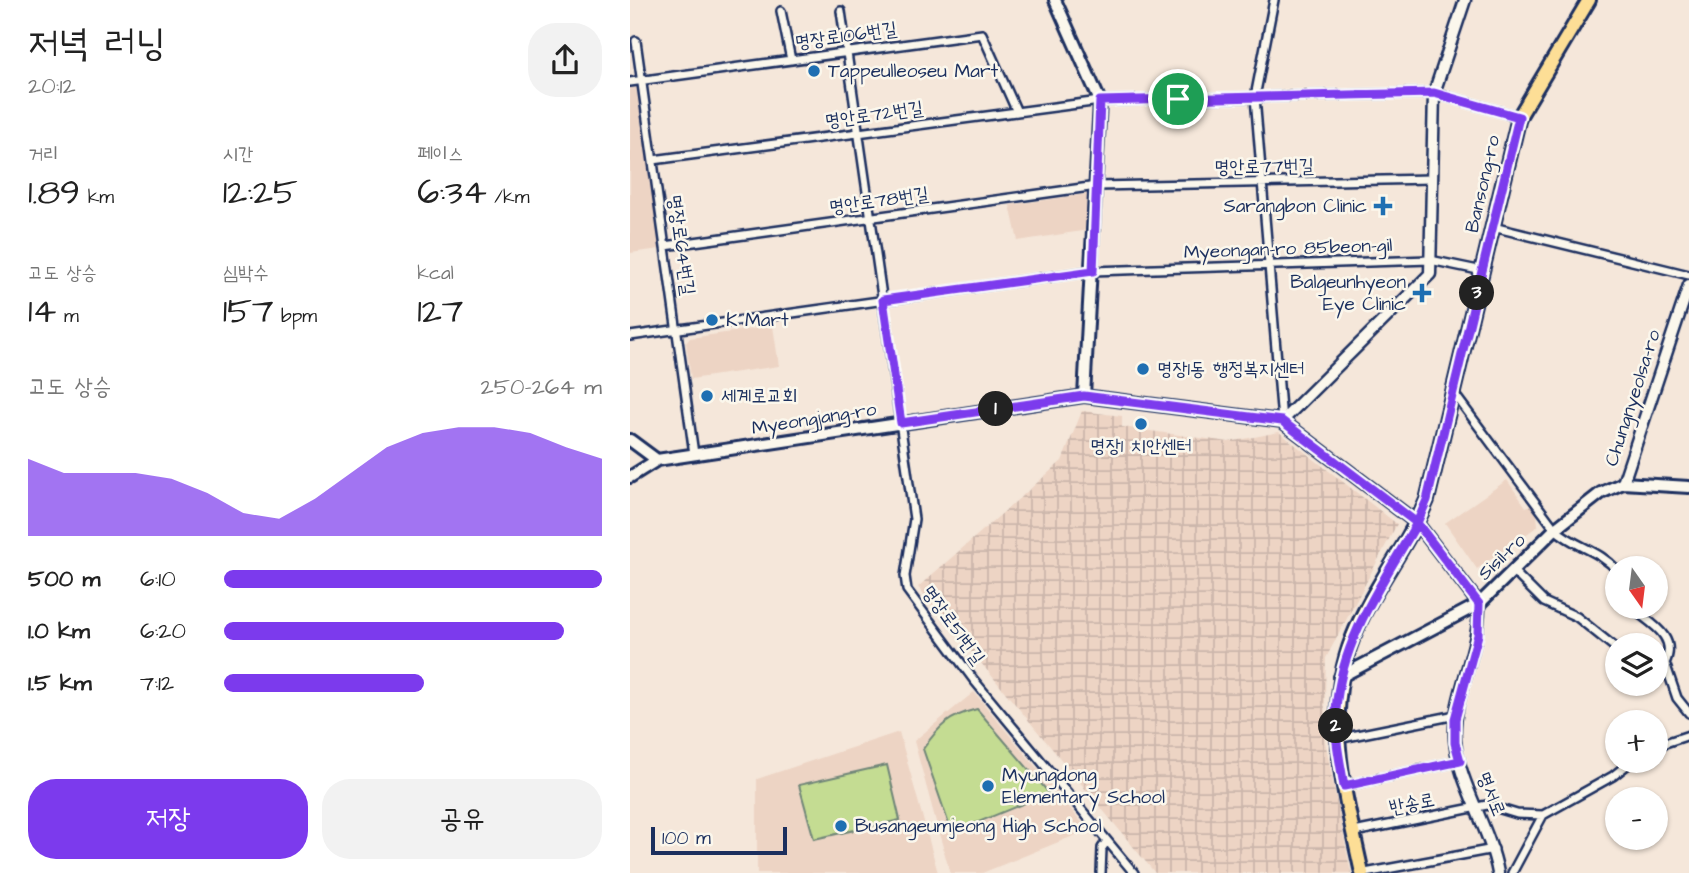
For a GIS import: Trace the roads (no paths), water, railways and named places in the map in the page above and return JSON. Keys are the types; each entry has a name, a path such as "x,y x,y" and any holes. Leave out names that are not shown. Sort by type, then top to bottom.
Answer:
{"main road":[{"path":"1055,0 1100,101 1093,271 1084,396"},
{"name":"Bansong-ro","path":"1364,873 1353,832 1336,739 1340,677 1361,621 1417,523 1427,500 1519,117 1589,0"},
{"name":"Myeongjang-ro","path":"657,460 1084,396 1282,421 1417,523 1479,604"},
{"path":"630,440 657,460 630,477"},
{"path":"1623,483 1689,487"},
{"name":"Sisil-ro","path":"1340,677 1479,604 1555,529 1601,493 1623,483"}],"street":[{"path":"1274,0 1255,97 1282,421"},
{"path":"1282,421 1430,274 1434,93 1465,0"},
{"path":"781,11 791,60"},
{"name":"명장로51번길","path":"841,11 914,519 905,576 907,590 973,679 1134,873"},
{"name":"명장로106번길","path":"630,82 982,33 1017,112"},
{"name":"명장로64번길","path":"636,41 694,454"},
{"name":"명안로72번길","path":"653,160 1100,101 1434,93 1519,117"},
{"name":"명안로77번길","path":"1097,186 1432,179"},
{"name":"명안로78번길","path":"665,246 1097,186"},
{"path":"1493,227 1689,275"},
{"name":"Myeongan-ro 85beon-gil","path":"630,336 1093,271 1430,260 1483,271"},
{"name":"Chungnyeolsa-ro","path":"1623,483 1689,285"},
{"path":"1453,391 1555,529 1570,542 1605,556"},
{"path":"1513,571 1544,602 1577,617 1605,639"},
{"name":"명서로","path":"1479,604 1478,635 1456,715 1455,743 1494,849 1498,873"},
{"path":"1651,620 1663,633"},
{"path":"1668,672 1677,698 1689,713"},
{"path":"1336,739 1456,715"},
{"path":"1668,742 1689,735"},
{"name":"반송로","path":"1344,786 1460,761"},
{"path":"1512,873 1543,816 1617,773"},
{"name":"반송로","path":"1353,832 1478,807 1495,806 1517,814 1543,816"},
{"path":"1101,873 1102,848 1107,841"},
{"path":"1364,873 1494,849"}],"place":[{"name":"Tappeulleoseu Mart","path":"814,71"},
{"name":"Sarangbon Clinic","path":"1383,206"},
{"name":"Balgeunhyeon Eye Clinic","path":"1422,293"},
{"name":"K Mart","path":"712,320"},
{"name":"명장1동 행정복지센터","path":"1143,369"},
{"name":"세계로교회","path":"707,396"},
{"name":"명장1 치안센터","path":"1141,424"},
{"name":"Myungdong Elementary School","path":"988,786"},
{"name":"Busangeumjeong High School","path":"841,826"}]}
